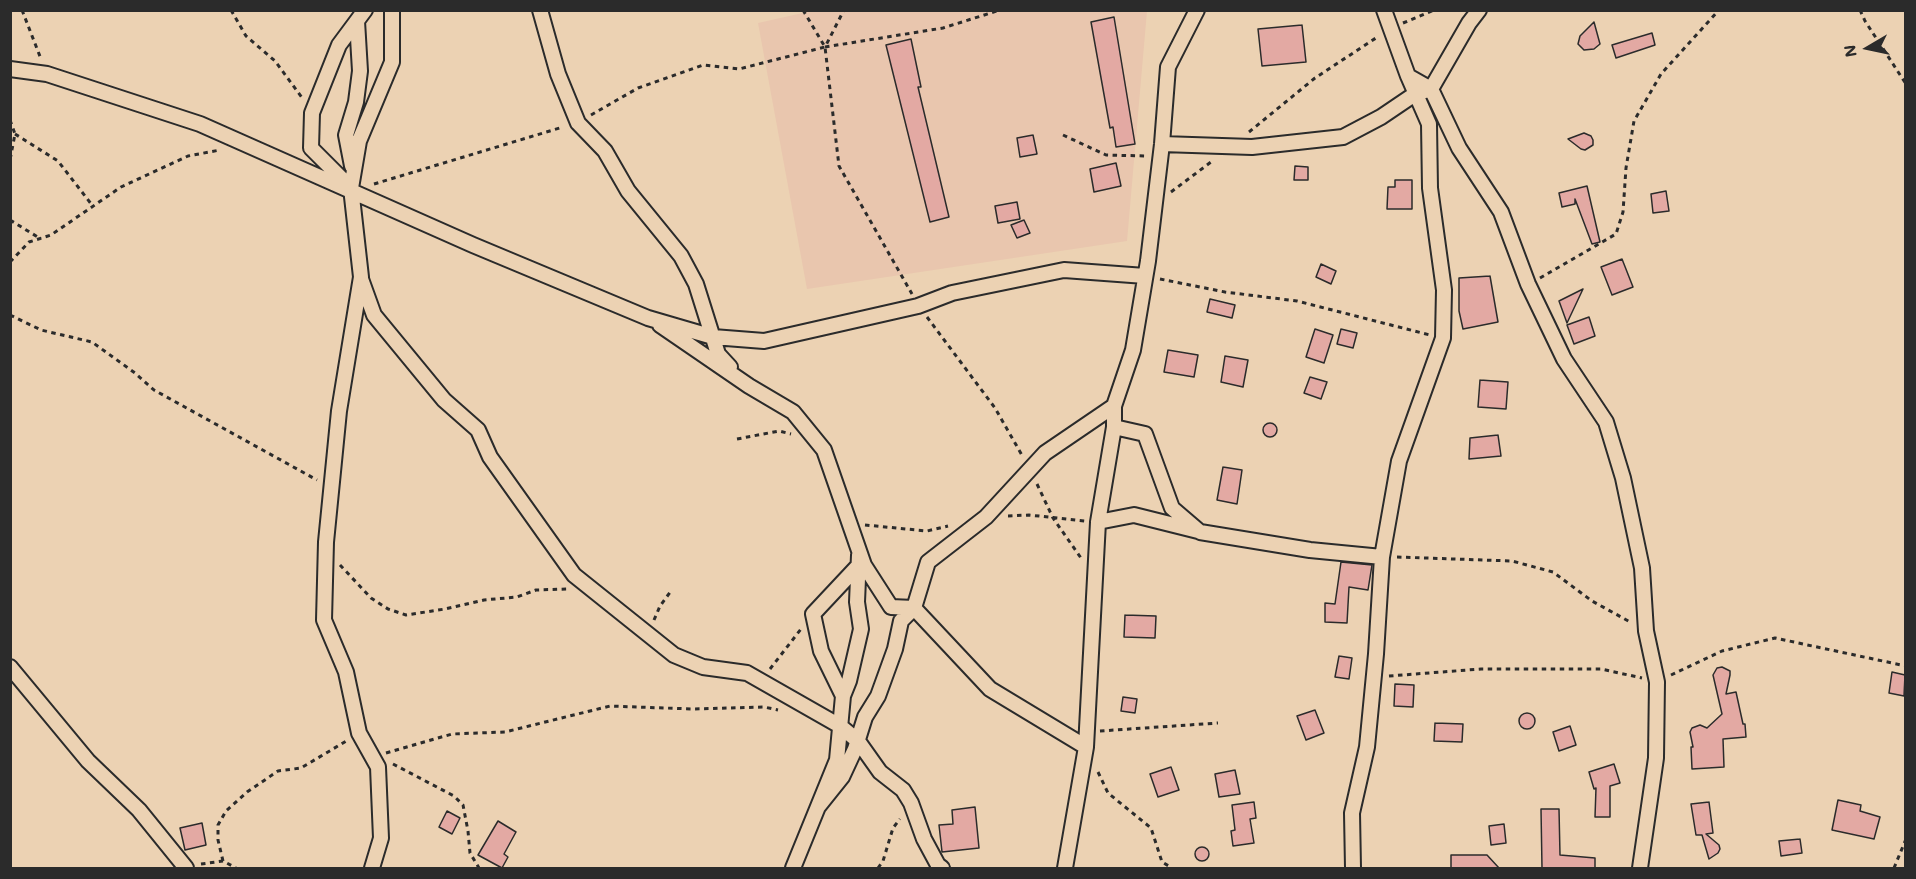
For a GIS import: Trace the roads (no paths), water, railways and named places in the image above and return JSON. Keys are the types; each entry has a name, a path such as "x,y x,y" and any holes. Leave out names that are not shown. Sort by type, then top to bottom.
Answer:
{"street":[{"path":"352,184 359,141 392,62 392,10"},
{"path":"540,10 558,74 578,123 605,151 628,191 681,256 696,284 718,354 748,386"},
{"path":"1065,868 1086,747 1098,522 1114,427 1114,406 1133,350 1145,276 1161,150 1168,66 1197,10"},
{"path":"1353,868 1352,813 1367,747 1382,557 1399,460 1443,338 1444,291 1430,188 1429,124 1415,94 1384,10"},
{"path":"1161,150 1252,147 1343,137 1381,117 1415,94 1431,89 1479,10"},
{"path":"352,184 311,148 312,113 339,45 361,16"},
{"path":"361,16 360,71 356,102 346,135 361,277 374,315 444,400 478,430 490,457 574,575 674,655 703,667 747,673 840,726 858,741 880,772 903,790 911,803 924,839 938,865 942,868"},
{"path":"10,69 46,75 200,124 248,145 352,184 473,244 648,318 713,337 764,341 918,306 952,293 1064,270 1145,276"},
{"path":"1408,76 1431,89 1459,148 1501,212 1528,284 1564,359 1606,422 1623,478 1642,568 1646,631 1657,682 1656,758 1640,868"},
{"path":"361,277 339,411 326,542 324,620 346,672 359,734 373,752 378,767 381,838 372,868"},
{"path":"648,318 748,386 793,412 824,450 864,565 891,607 914,608 990,689 1086,747"},
{"path":"818,807 842,777 858,741 865,717 878,696 892,658 901,621 914,608 928,562 986,518 1045,453 1114,406"},
{"path":"1114,427 1144,434 1172,508 1200,532"},
{"path":"1098,522 1134,515 1200,532 1310,550 1382,557"},
{"path":"793,868 837,760 843,696 849,681 861,629 857,602 859,551"},
{"path":"843,696 820,651 813,614 858,566"},
{"path":"10,667 88,761 139,810 185,867"}]}
